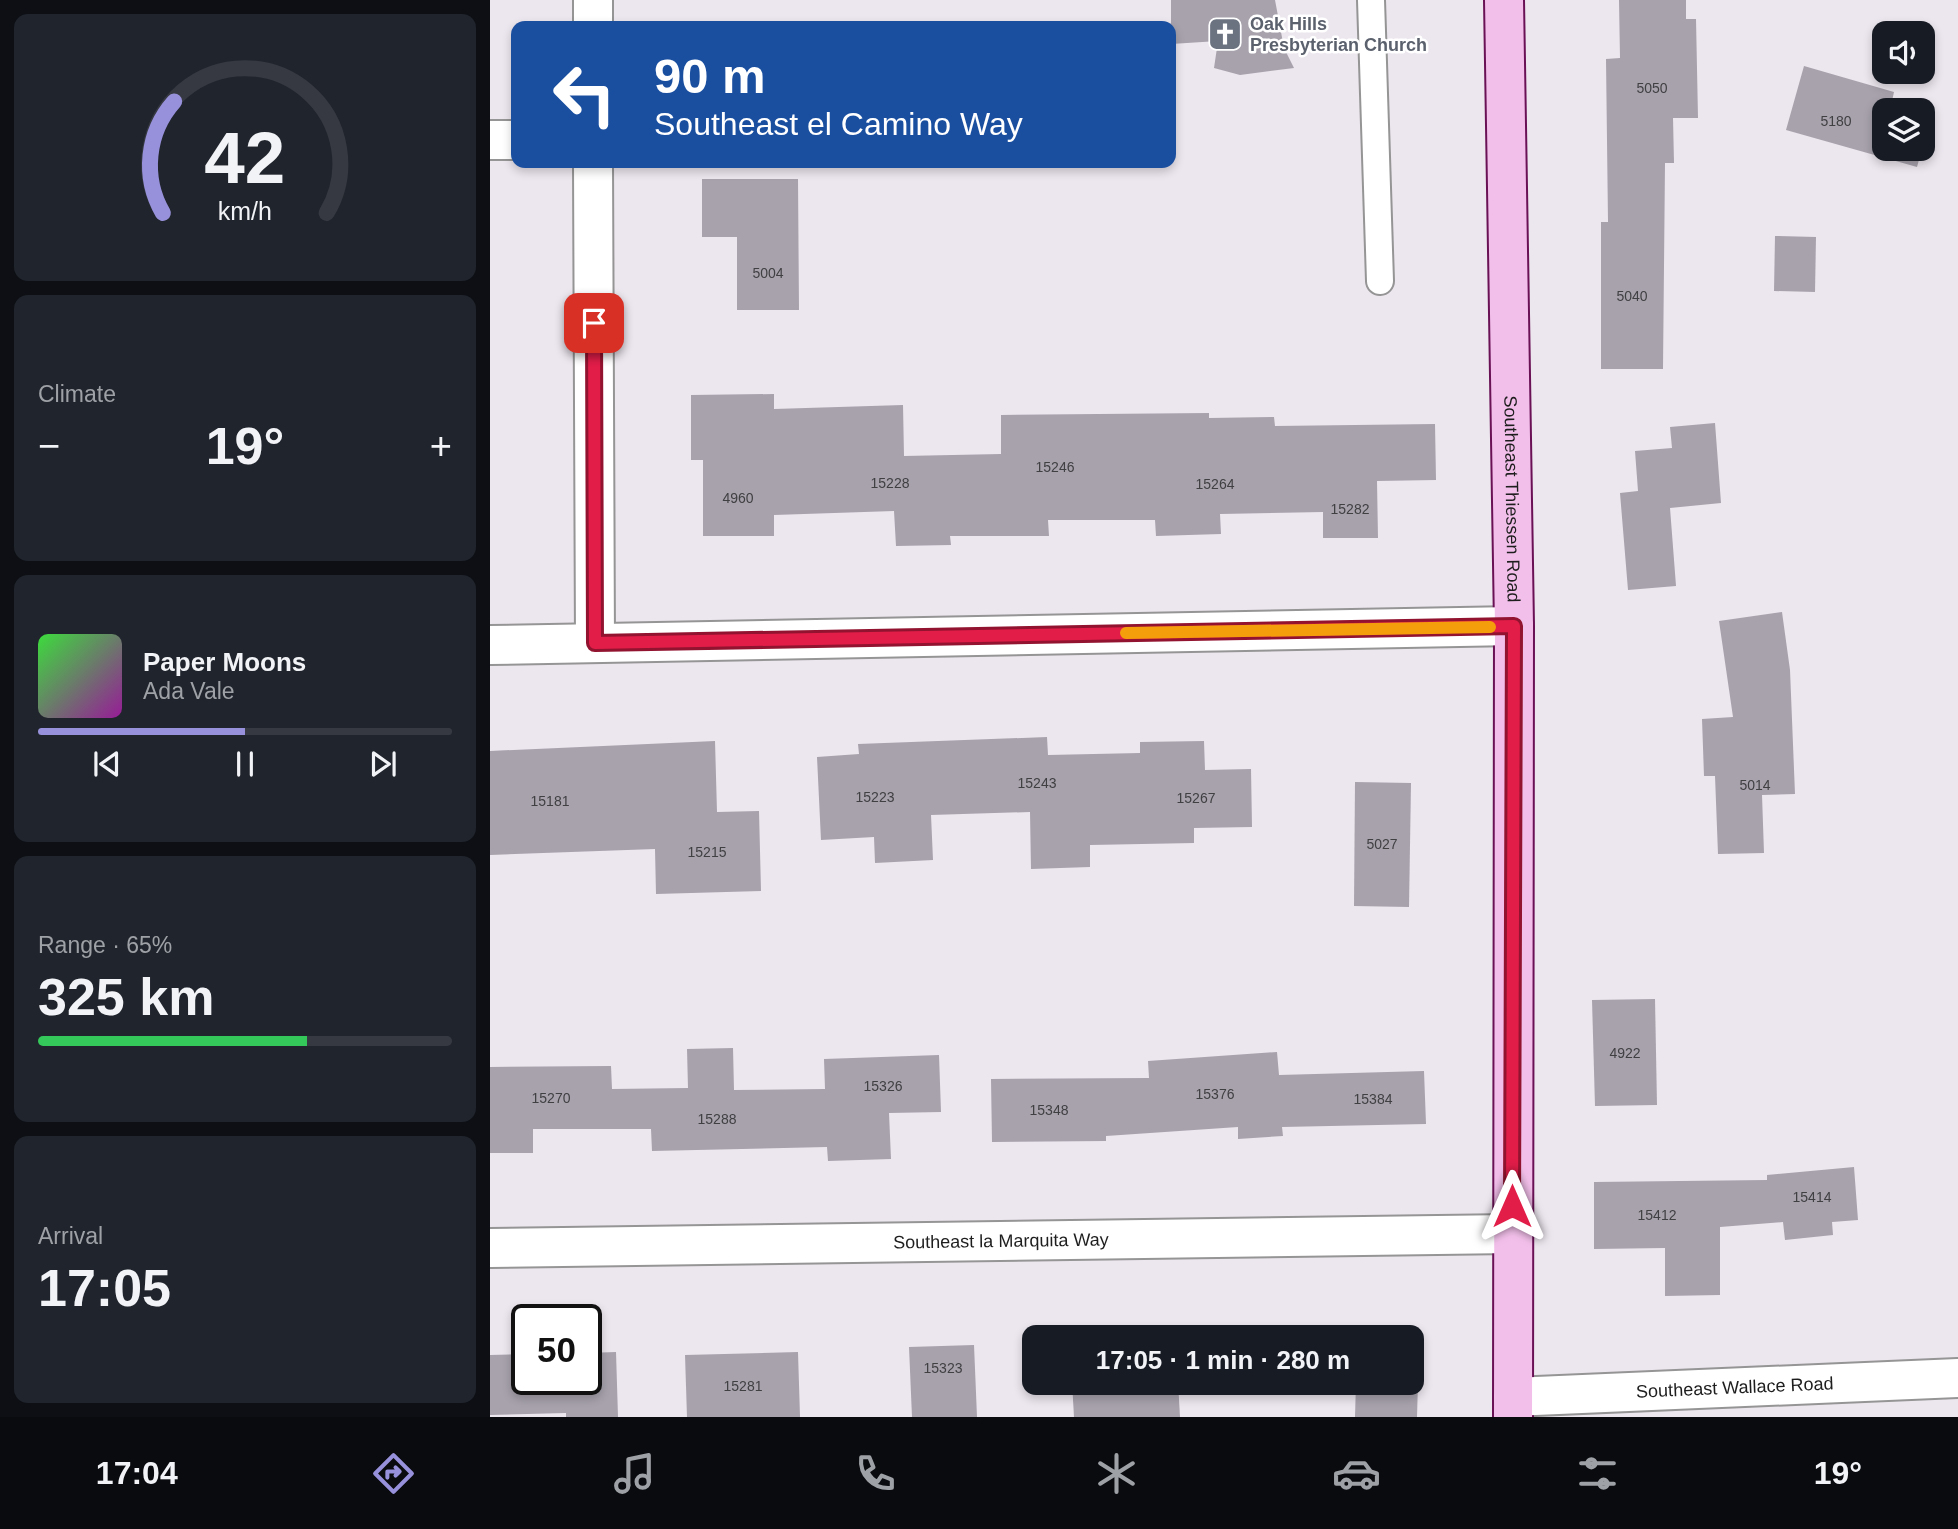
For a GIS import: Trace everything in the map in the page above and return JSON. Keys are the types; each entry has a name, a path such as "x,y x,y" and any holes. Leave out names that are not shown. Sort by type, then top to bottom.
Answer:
{"main road":[{"name":"Southeast Thiessen Road","path":"1504,0 1514,626 1513,1407"}],"street":[{"path":"593,0 593,21"},
{"path":"490,140 511,140"},
{"path":"593,168 595,643"},
{"path":"490,645 1514,626"},
{"name":"Southeast la Marquita Way","path":"490,1248 1512,1234"},
{"name":"Southeast Wallace Road","path":"1513,1407 1958,1378"}],"lane":[{"path":"1371,0 1380,281"}],"building":[{"name":"Oak Hills Presbyterian Church","path":"1171,0 1275,0 1284,48 1294,68 1240,75 1214,68 1218,41 1176,44 1176,21 1171,21"},
{"path":"1619,0 1686,0 1686,19 1696,19 1698,118 1673,118 1674,163 1665,163 1663,369 1601,369 1601,222 1608,222 1606,59 1620,58"},
{"path":"1804,66 1894,92 1893,98 1872,98 1872,154 1786,130"},
{"path":"1896,161 1919,161 1917,167"},
{"path":"702,179 798,179 799,310 737,310 737,237 702,237"},
{"path":"1775,236 1816,237 1815,292 1774,291"},
{"path":"774,394 774,409 903,405 904,456 1001,454 1001,415 1209,413 1209,418 1274,417 1275,426 1435,424 1436,480 1377,481 1378,538 1323,538 1323,512 1220,514 1221,534 1156,536 1155,520 1048,520 1049,536 950,536 951,545 896,546 894,511 774,515 774,536 703,536 703,460 691,460 691,395"},
{"path":"1715,423 1721,503 1670,508 1676,586 1628,590 1620,493 1638,491 1635,451 1672,448 1670,427"},
{"path":"1782,612 1790,670 1795,794 1762,795 1764,853 1718,854 1715,776 1704,776 1702,719 1733,717 1719,621"},
{"path":"1047,737 1048,755 1140,753 1140,742 1204,741 1205,770 1251,769 1252,827 1194,828 1194,843 1090,845 1090,867 1031,869 1030,812 931,815 933,860 875,863 874,837 821,840 817,757 859,754 858,744"},
{"path":"715,741 717,812 759,811 761,891 656,894 655,849 490,855 490,751"},
{"path":"1355,782 1411,783 1409,907 1354,906"},
{"path":"1655,999 1657,1105 1595,1106 1592,1000"},
{"path":"733,1048 734,1090 825,1089 824,1059 939,1055 941,1112 889,1113 891,1159 828,1161 827,1147 652,1151 651,1129 533,1129 533,1153 490,1153 490,1067 611,1066 612,1089 688,1088 687,1049"},
{"path":"1277,1052 1279,1075 1424,1071 1426,1124 1282,1127 1283,1136 1238,1139 1238,1127 1106,1136 1106,1141 992,1142 991,1079 1149,1078 1148,1061"},
{"path":"1854,1167 1858,1220 1832,1222 1833,1235 1785,1240 1783,1222 1720,1227 1720,1295 1665,1296 1665,1248 1594,1249 1594,1182 1767,1180 1767,1175"},
{"path":"974,1345 977,1417 912,1417 909,1347"},
{"path":"602,1352 616,1352 618,1417 566,1417 566,1413 490,1415 490,1355 511,1354 511,1395 602,1395"},
{"path":"798,1352 800,1417 687,1417 685,1355"},
{"path":"1073,1395 1179,1395 1180,1417 1074,1417"},
{"path":"1356,1395 1418,1395 1417,1417 1355,1417"}],"slow traffic":[{"path":"1126,633 1490,627"}],"place":[{"name":"Oak Hills Presbyterian Church","path":"1225,34"}],"route":[{"path":"594,323 595,643 1514,626 1512,1206"}]}
